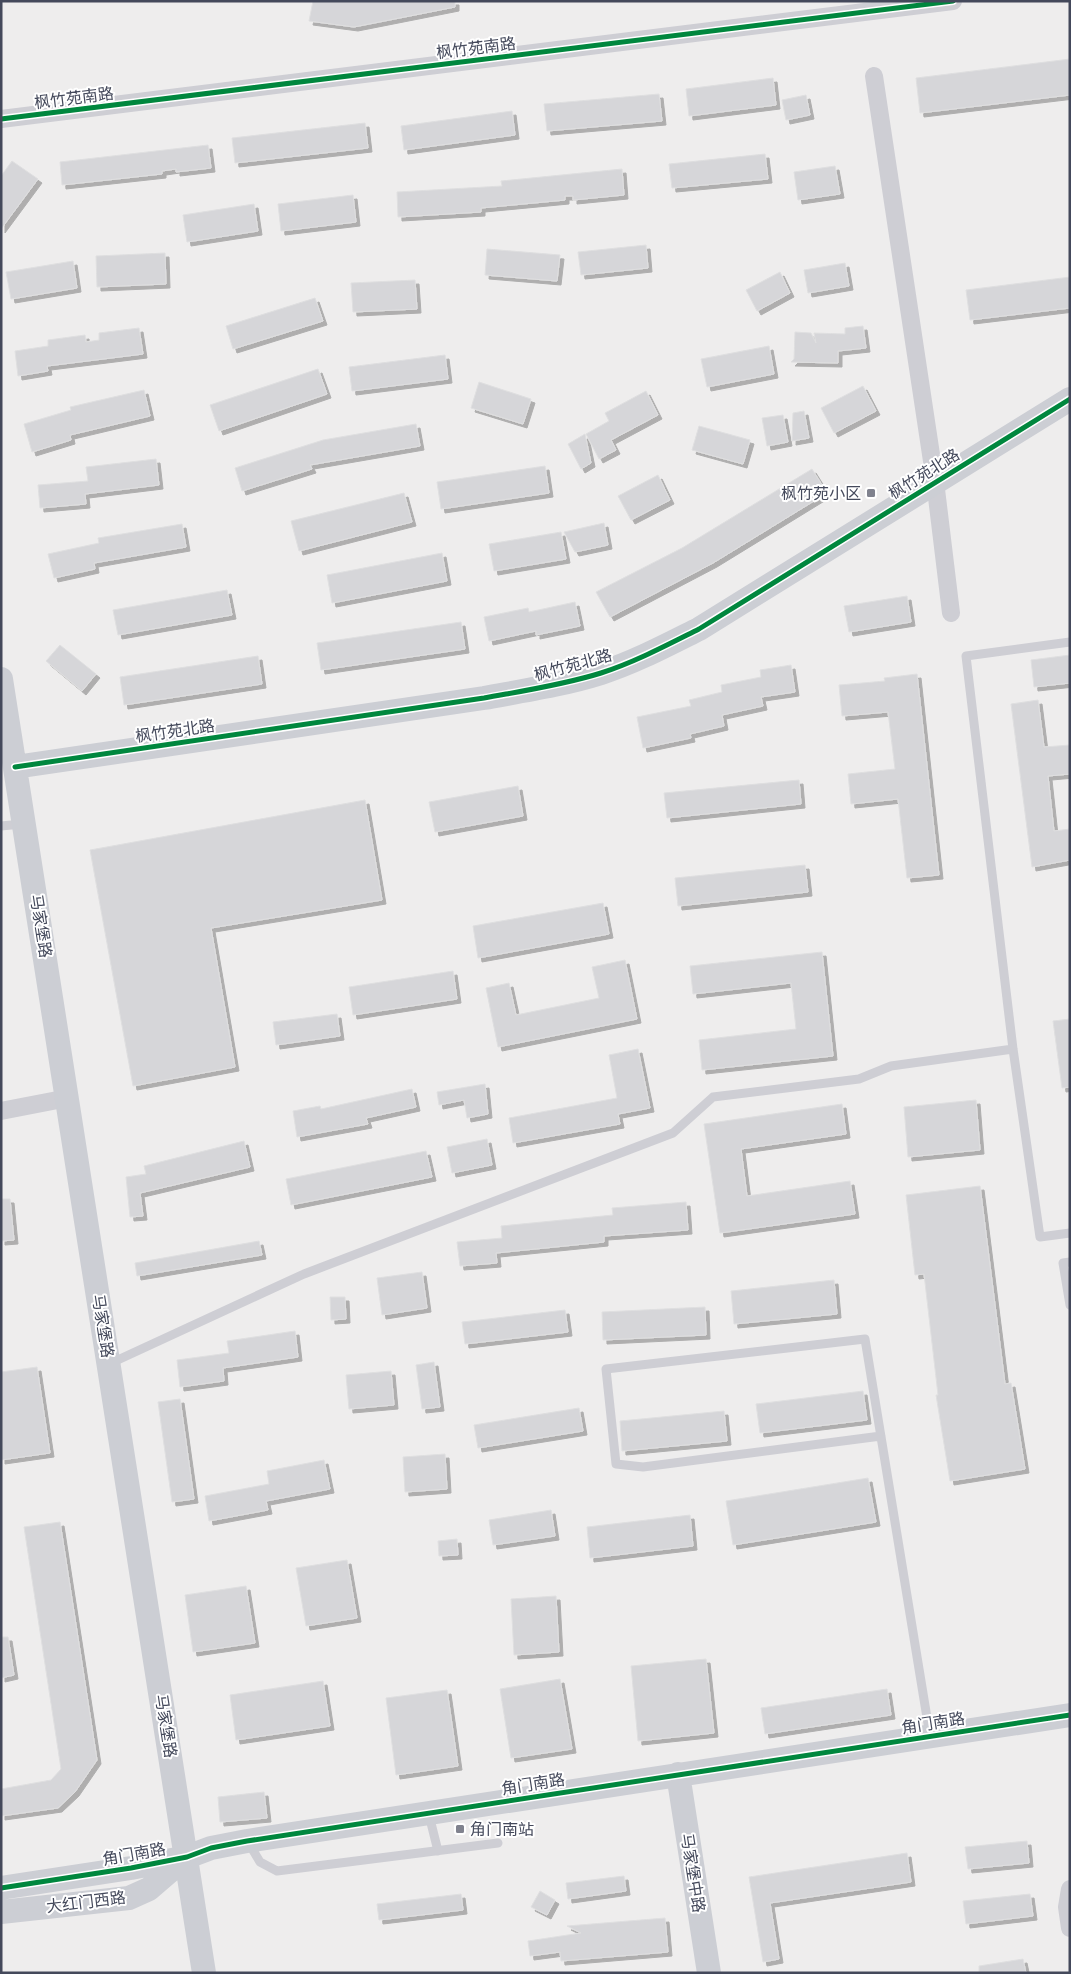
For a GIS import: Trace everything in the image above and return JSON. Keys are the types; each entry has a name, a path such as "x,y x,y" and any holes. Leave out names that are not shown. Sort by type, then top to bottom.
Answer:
{"street":[{"name":"枫竹苑南路","path":"1,119 953,1"},
{"path":"874,76 935,481 950,613"},
{"name":"枫竹苑北路","path":"15,767 484,698 541,688 600,673 650,654 699,629 1070,399"},
{"name":"马家堡路","path":"1,680 15,767 13,825 68,1098 204,1973"},
{"path":"1,1111 68,1098"},
{"name":"角门南路","path":"1,1888 186,1857 211,1848 248,1841 1070,1715"},
{"name":"马家堡中路","path":"678,1774 708,1973"},
{"name":"大红门西路","path":"1,1912 129,1898 150,1889 186,1857"},
{"path":"1070,1889 1067,1907 1070,1928"}],"lane":[{"path":"1070,642 966,656 1013,1049 1040,1237 1070,1234"},
{"path":"109,1364 304,1274 560,1178 673,1133 713,1097 859,1079 891,1066 1013,1049"},
{"path":"1070,1262 1063,1262 1070,1305"},
{"path":"881,1436 642,1467 616,1464 606,1369 865,1339 881,1436 930,1736"},
{"path":"428,1813 438,1851"},
{"path":"248,1841 260,1862 277,1871 498,1844"}],"building":[{"path":"313,1 455,1 455,7 354,27 309,21"},
{"path":"1070,59 1070,95 920,113 916,78"},
{"path":"773,78 776,105 689,116 686,89"},
{"path":"659,94 662,121 547,131 544,104"},
{"path":"806,95 810,115 786,120 782,100"},
{"path":"512,111 515,135 404,150 401,126"},
{"path":"365,123 368,148 235,163 232,138"},
{"path":"208,145 211,168 176,172 176,169 162,171 162,174 62,185 60,162"},
{"path":"765,154 768,179 672,188 669,164"},
{"path":"12,161 38,179 1,229 1,176"},
{"path":"835,166 840,194 798,200 794,172"},
{"path":"622,169 624,195 573,200 573,196 565,196 565,200 481,208 481,212 398,217 397,192 502,186 501,181"},
{"path":"353,195 356,222 281,231 278,204"},
{"path":"254,204 258,231 187,242 183,215"},
{"path":"646,245 648,268 581,275 578,252"},
{"path":"487,249 560,255 557,281 485,275"},
{"path":"165,253 166,284 97,287 96,256"},
{"path":"73,261 77,288 11,299 6,272"},
{"path":"845,263 849,286 808,293 804,270"},
{"path":"780,272 790,293 757,311 746,290"},
{"path":"1070,277 1070,308 970,320 966,290"},
{"path":"415,280 417,309 353,312 351,283"},
{"path":"315,298 323,321 233,349 226,326"},
{"path":"863,326 866,348 838,351 838,363 791,362 794,359 795,332 811,333 816,343 814,333 845,334 845,328"},
{"path":"139,328 143,354 47,366 48,371 18,376 15,351 48,346 48,340 85,335 86,342 99,340 99,333"},
{"path":"769,346 774,374 707,387 701,359"},
{"path":"445,355 448,379 352,391 349,367"},
{"path":"318,369 327,394 219,431 210,405"},
{"path":"479,382 531,399 523,424 471,408"},
{"path":"863,386 876,411 834,433 821,408"},
{"path":"144,390 150,416 70,435 71,440 32,452 24,424 71,410 70,407"},
{"path":"646,391 658,415 611,440 616,450 599,459 586,434 609,421 605,413"},
{"path":"804,411 809,438 792,441 793,413"},
{"path":"783,415 788,442 767,446 762,418"},
{"path":"416,424 420,446 310,465 312,469 242,491 235,468 323,440"},
{"path":"699,426 750,440 743,464 692,450"},
{"path":"585,434 591,463 581,469 568,444"},
{"path":"156,459 159,485 85,494 86,504 40,508 38,485 88,481 86,467"},
{"path":"545,466 549,493 441,509 437,482"},
{"path":"812,469 827,493 713,563 610,617 596,592 682,548"},
{"path":"658,475 670,500 631,520 618,496"},
{"path":"404,493 412,522 299,551 291,521"},
{"path":"604,523 608,545 575,552 564,532"},
{"path":"182,524 186,547 94,563 95,569 54,578 48,554 99,543 98,538"},
{"path":"561,532 566,559 494,571 489,544"},
{"path":"442,553 447,581 332,603 327,575"},
{"path":"227,590 232,615 118,635 113,610"},
{"path":"907,596 911,622 849,632 844,606"},
{"path":"575,602 580,626 536,635 536,631 489,641 484,617 528,608 529,612"},
{"path":"461,622 465,649 321,670 317,643"},
{"path":"60,645 96,674 82,691 46,661"},
{"path":"1070,655 1070,683 1034,687 1031,660"},
{"path":"258,656 262,684 124,705 120,677"},
{"path":"791,665 795,692 761,697 763,706 722,715 724,726 690,734 691,738 643,748 637,717 691,706 689,700 722,692 721,685 761,677 760,670"},
{"path":"917,674 939,875 907,878 898,799 851,804 848,774 895,769 888,712 842,716 839,685 885,681 884,678"},
{"path":"1038,700 1044,747 1070,745 1070,774 1048,776 1054,831 1070,829 1070,860 1032,867 1011,704"},
{"path":"799,780 801,804 667,818 664,793"},
{"path":"518,786 523,816 435,832 429,802"},
{"path":"365,800 382,900 211,928 235,1067 133,1086 90,850"},
{"path":"805,865 808,892 678,906 675,878"},
{"path":"603,903 609,934 478,958 473,926"},
{"path":"822,952 833,1056 702,1070 699,1040 796,1029 791,983 693,994 690,966"},
{"path":"625,960 637,1019 498,1047 486,988 509,983 516,1015 599,998 592,967"},
{"path":"453,971 457,999 353,1015 349,987"},
{"path":"337,1014 340,1036 276,1045 273,1022"},
{"path":"1070,1019 1070,1087 1062,1088 1053,1021"},
{"path":"638,1049 650,1108 618,1114 620,1124 513,1143 509,1118 617,1098 609,1055"},
{"path":"485,1084 488,1114 467,1118 464,1100 439,1105 437,1092"},
{"path":"412,1089 416,1107 366,1118 368,1124 297,1137 293,1111 320,1106 321,1109"},
{"path":"976,1100 980,1150 908,1157 904,1107"},
{"path":"842,1104 846,1134 741,1149 747,1196 850,1181 855,1214 720,1233 704,1124"},
{"path":"487,1139 492,1165 452,1173 447,1147"},
{"path":"244,1141 250,1167 140,1193 143,1216 130,1217 126,1177 146,1174 144,1166"},
{"path":"426,1151 432,1177 291,1205 286,1179"},
{"path":"980,1186 1005,1384 1011,1383 1025,1469 950,1481 936,1395 938,1395 924,1274 915,1275 906,1195"},
{"path":"1,1199 10,1199 14,1240 1,1241"},
{"path":"686,1202 688,1230 604,1236 604,1242 496,1253 497,1263 460,1266 457,1242 502,1238 501,1226 613,1215 612,1208"},
{"path":"259,1241 262,1255 137,1276 135,1263"},
{"path":"422,1272 427,1308 382,1315 377,1278"},
{"path":"834,1280 837,1314 734,1324 731,1291"},
{"path":"330,1297 345,1297 346,1319 331,1320"},
{"path":"705,1307 706,1335 603,1340 602,1312"},
{"path":"565,1310 568,1332 465,1344 462,1322"},
{"path":"295,1331 298,1357 223,1368 224,1381 180,1387 177,1360 229,1353 227,1341"},
{"path":"434,1362 440,1407 422,1409 416,1365"},
{"path":"37,1367 50,1453 1,1460 1,1372"},
{"path":"391,1371 394,1405 349,1409 346,1375"},
{"path":"863,1391 867,1420 760,1433 756,1404"},
{"path":"180,1399 194,1499 172,1502 158,1402"},
{"path":"579,1408 583,1431 478,1448 474,1425"},
{"path":"724,1411 727,1441 622,1451 620,1421"},
{"path":"445,1454 447,1489 405,1492 403,1457"},
{"path":"324,1460 330,1489 266,1501 268,1510 209,1521 205,1496 269,1484 267,1471"},
{"path":"868,1478 876,1522 733,1545 726,1501"},
{"path":"551,1510 555,1536 493,1545 489,1520"},
{"path":"690,1515 693,1546 590,1558 587,1527"},
{"path":"60,1522 97,1760 75,1792 58,1808 1,1816 1,1789 51,1780 61,1769 24,1527"},
{"path":"457,1539 458,1555 439,1556 438,1541"},
{"path":"347,1560 357,1618 306,1626 296,1568"},
{"path":"246,1586 255,1643 193,1652 185,1595"},
{"path":"556,1596 559,1652 514,1655 511,1599"},
{"path":"1,1637 8,1637 14,1675 1,1678"},
{"path":"706,1659 714,1733 638,1741 631,1666"},
{"path":"560,1679 572,1749 511,1758 500,1689"},
{"path":"323,1681 330,1726 236,1740 230,1695"},
{"path":"887,1689 891,1715 765,1734 761,1708"},
{"path":"447,1690 458,1766 396,1775 386,1698"},
{"path":"264,1792 267,1818 220,1822 218,1797"},
{"path":"1027,1841 1029,1863 968,1869 965,1847"},
{"path":"907,1853 911,1882 770,1903 779,1959 763,1962 749,1877"},
{"path":"624,1876 626,1891 568,1899 566,1883"},
{"path":"540,1891 555,1900 547,1915 531,1907"},
{"path":"461,1894 463,1910 379,1920 377,1904"},
{"path":"1030,1894 1033,1916 966,1924 963,1901"},
{"path":"665,1918 668,1952 561,1961 560,1952 530,1956 528,1941 581,1933 567,1926"},
{"path":"1023,1959 1026,1973 979,1973 979,1966"}],"cycle path":[{"path":"1,119 953,1"},
{"path":"15,767 484,698 557,684 614,669 699,629 1070,399"},
{"path":"1,1888 131,1868 187,1857 211,1848 247,1841 1070,1715"}],"place":[{"name":"枫竹苑小区","path":"871,493"},
{"name":"角门南站","path":"460,1829"}]}
